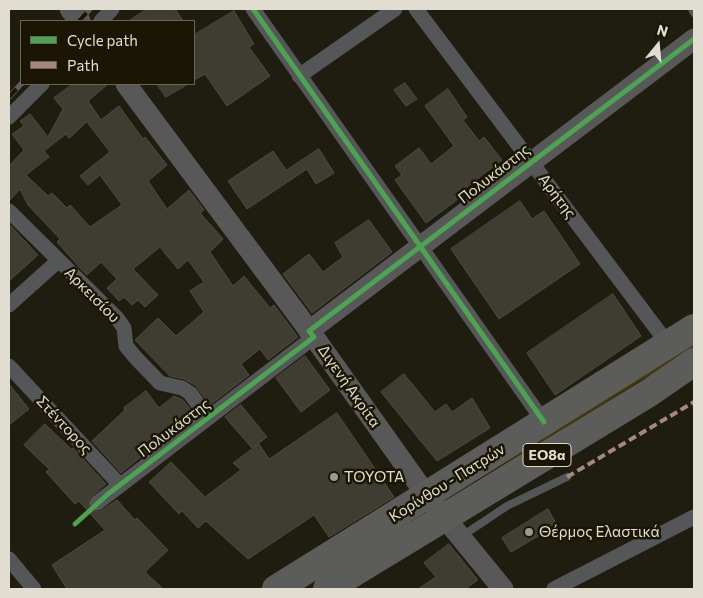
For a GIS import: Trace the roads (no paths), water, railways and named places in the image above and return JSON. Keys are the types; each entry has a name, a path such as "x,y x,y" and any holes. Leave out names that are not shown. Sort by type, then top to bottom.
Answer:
{"highway":[{"path":"624,373 694,308"},
{"name":"Κορίνθου - Πατρών","path":"276,589 694,328"},
{"name":"Κορίνθου - Πατρών","path":"327,589 452,528 694,362"},
{"path":"649,393 694,373"}],"street":[{"path":"70,9 79,20"},
{"path":"102,20 112,9"},
{"path":"253,9 544,422"},
{"path":"299,76 395,9"},
{"name":"Αρήτης","path":"416,9 662,336"},
{"name":"Πολυκάστης","path":"97,503 208,418 530,161 694,39"},
{"path":"9,117 41,85"},
{"name":"Διγενή Ακρίτα","path":"127,85 312,334 427,496 503,589"},
{"name":"Αρκεισίου","path":"9,211 117,318 124,328 127,347 153,377 162,384 187,390 208,418"},
{"path":"9,305 58,261"},
{"name":"Στέντορος","path":"9,366 120,485"},
{"path":"554,589 694,517"},
{"path":"9,559 28,587"}],"lane":[{"path":"692,9 694,13"},
{"path":"452,528 507,506 567,477"}],"railway":[{"path":"80,20 90,9"},
{"path":"9,97 20,85"}],"place":[{"name":"TOYOTA","path":"334,477"},
{"name":"Θέρμος Ελαστικά","path":"529,532"}]}
